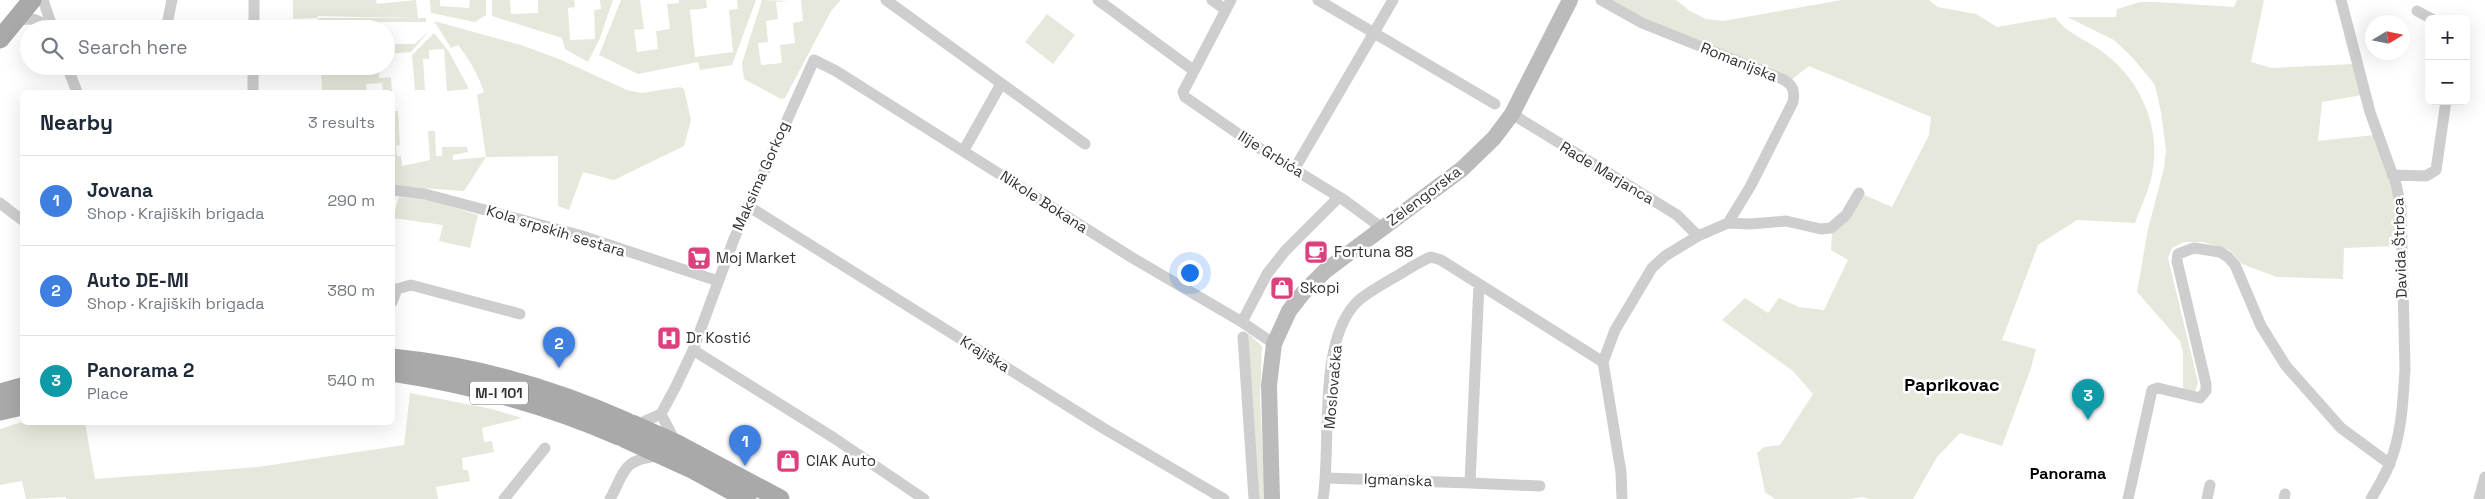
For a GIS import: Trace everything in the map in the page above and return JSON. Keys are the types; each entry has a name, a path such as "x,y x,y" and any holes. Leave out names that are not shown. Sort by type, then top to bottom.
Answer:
{"main road":[{"path":"0,39 19,13 32,0"},
{"name":"M-I 101","path":"395,359 463,370 566,397 624,432"},
{"name":"M-I 101","path":"395,373 460,384 508,396 624,432 670,449 780,499"},
{"path":"0,393 20,388"},
{"path":"0,411 20,406"},
{"name":"M-I 101","path":"670,449 747,499"}],"street":[{"path":"43,0 50,20"},
{"path":"168,20 172,0"},
{"path":"254,0 254,20"},
{"path":"886,0 1086,144"},
{"path":"1098,0 1193,70"},
{"path":"1212,0 1228,5"},
{"path":"1318,0 1495,104"},
{"path":"1295,168 1393,0"},
{"name":"Zelengorska","path":"1272,499 1269,385 1274,344 1289,311 1303,293 1325,271 1462,169 1494,138 1512,114 1570,0"},
{"name":"Romanijska","path":"1601,0 1642,23 1782,80 1792,86 1794,94 1789,110 1750,187 1728,223"},
{"name":"Davida Štrbca","path":"2340,0 2370,112 2401,207 2401,288 2405,368 2400,420 2390,464 2371,499"},
{"name":"Ilije Grbića","path":"1228,5 1193,70 1183,92 1185,97 1253,144 1339,196 1382,228"},
{"path":"2416,11 2425,16"},
{"path":"19,13 37,20"},
{"name":"Nikole Bokana","path":"814,60 836,70 1131,257 1242,322 1274,344"},
{"name":"Maksima Gorkog","path":"661,414 693,350 718,280 748,206 814,60"},
{"path":"70,75 76,90"},
{"path":"253,75 254,90"},
{"path":"964,150 1001,84"},
{"path":"2392,175 2426,176 2436,170 2445,105"},
{"name":"Rade Marjanca","path":"1512,114 1676,215 1698,236"},
{"name":"Kola srpskih sestara","path":"395,190 425,194 565,231 718,280"},
{"path":"1622,499 1621,472 1604,362 1615,330 1652,268 1665,256 1698,236 1728,223 1792,222 1821,229 1831,228 1846,214 1859,193"},
{"path":"1242,322 1268,274 1285,251 1339,196"},
{"path":"0,204 20,219"},
{"name":"Krajiška","path":"748,206 1103,428 1224,499"},
{"path":"2128,499 2152,390 2158,388 2200,398 2206,391 2206,384 2177,261 2178,254 2188,249 2220,252 2232,260 2262,326 2286,366 2341,428 2390,464"},
{"name":"Moslovačka","path":"1324,499 1327,478 1329,388 1333,355 1340,327 1354,306 1373,290 1432,257 1441,260 1479,284"},
{"path":"1470,483 1479,284 1604,362"},
{"path":"395,294 397,289 411,285 520,314"},
{"path":"1243,337 1254,499"},
{"path":"693,350 834,438 924,499"},
{"path":"610,499 630,462 624,432 661,414 669,433 670,449 630,462"},
{"path":"504,499 545,448"},
{"path":"2479,499 2485,477"},
{"name":"Igmanska","path":"1327,478 1540,486"},
{"path":"2208,499 2210,485"}],"shaded area":[{"path":"293,0 376,0 377,4 416,0 418,18 318,16 317,18 293,19"},
{"path":"430,0 440,0 440,6 469,8 470,0 486,0 486,15 475,22 431,13"},
{"path":"492,0 510,0 511,14 538,13 538,0 574,0 575,7 568,8 570,40 595,39 594,10 601,9 600,0 613,0 600,38 588,62 565,49 562,38 492,16"},
{"path":"621,0 640,0 644,29 634,30 637,52 658,49 656,31 670,29 667,4 679,3 679,0 706,0 707,8 690,10 695,57 733,52 729,10 738,9 737,0 756,0 732,65 700,70 698,62 638,74 599,55"},
{"path":"762,0 789,1 776,2 778,19 766,21 768,42 758,43 761,65 782,63 780,45 795,43 793,23 803,21 801,0 841,0 831,11 785,98 781,99 744,79 742,63"},
{"path":"1610,0 1676,0 1690,11 1706,19 1723,21 1842,0 1929,0 1938,7 1976,14 1997,27 2055,17 2066,29 2098,48 2127,76 2137,89 2144,104 2150,119 2153,135 2153,168 2148,189 2135,223 2077,220 2038,245 2002,340 2036,349 2031,368 2002,446 1960,433 1937,457 1913,499 1870,499 1863,497 1849,499 1775,499 1765,492 1757,453 1764,447 1780,445 1813,394 1793,371 1722,320 1745,298 1768,313 1779,298 1799,307 1824,310 1848,260 1831,250 1832,232 1862,194 1892,207 1929,135 1931,117 1809,66 1791,80 1650,24"},
{"path":"2237,0 2264,0 2251,62 2272,68 2354,64 2362,95 2322,102 2318,141 2374,135 2396,202 2398,246 2344,248 2343,279 2277,277 2242,264 2230,250 2203,242 2184,242 2172,248 2168,258 2198,382 2195,392 2183,389 2183,353 2180,341 2137,292 2148,229 2164,168 2166,150 2155,85 2132,57 2114,40 2067,17 2116,17 2117,9 2140,2 2234,7"},
{"path":"1047,14 1075,35 1053,64 1025,42"},
{"path":"318,18 426,18 426,22 395,22 395,20 318,20"},
{"path":"434,21 521,45 559,59 627,90 642,93 680,87 684,89 691,120 684,146 614,180 583,172 569,210 558,206 558,156 486,157 477,95 484,92 482,85 462,50 458,45 451,48"},
{"path":"430,30 411,52 395,53 395,44 415,44"},
{"path":"434,33 449,52 469,89 447,91 444,49 429,50 429,59 423,59 425,90 415,90 412,55"},
{"path":"321,75 379,75 379,78 391,77 392,90 383,90 382,83 366,84 367,90 322,90"},
{"path":"395,111 398,111 400,145 396,146 397,156 401,156 402,166 430,160 428,131 435,131 436,156 442,156 442,147 467,147 468,152 453,155 453,160 486,157 464,191 395,186"},
{"path":"399,197 429,200 478,215 470,248 439,241 443,225 395,218"},
{"path":"1248,333 1262,346 1260,398 1265,499 1257,499"},
{"path":"410,393 492,409 522,418 482,428 484,442 492,441 494,452 462,458 463,470 468,470 470,481 436,487 438,499 66,499 66,497 26,499 22,481 0,485 0,429 20,423 20,425 85,425 95,479 258,467 404,445"}],"place":[{"name":"Fortuna 88","path":"1316,252"},
{"name":"Moj Market","path":"699,258"},
{"name":"Skopi","path":"1282,288"},
{"name":"Dr Kostić","path":"669,338"},
{"name":"Auto DE-MI","path":"559,368"},
{"name":"Panorama 2","path":"2088,420"},
{"name":"CIAK Auto","path":"788,461"},
{"name":"Jovana","path":"745,466"}],"district":[{"name":"Paprikovac","path":"1952,385"},
{"name":"Panorama","path":"2068,473"}]}
